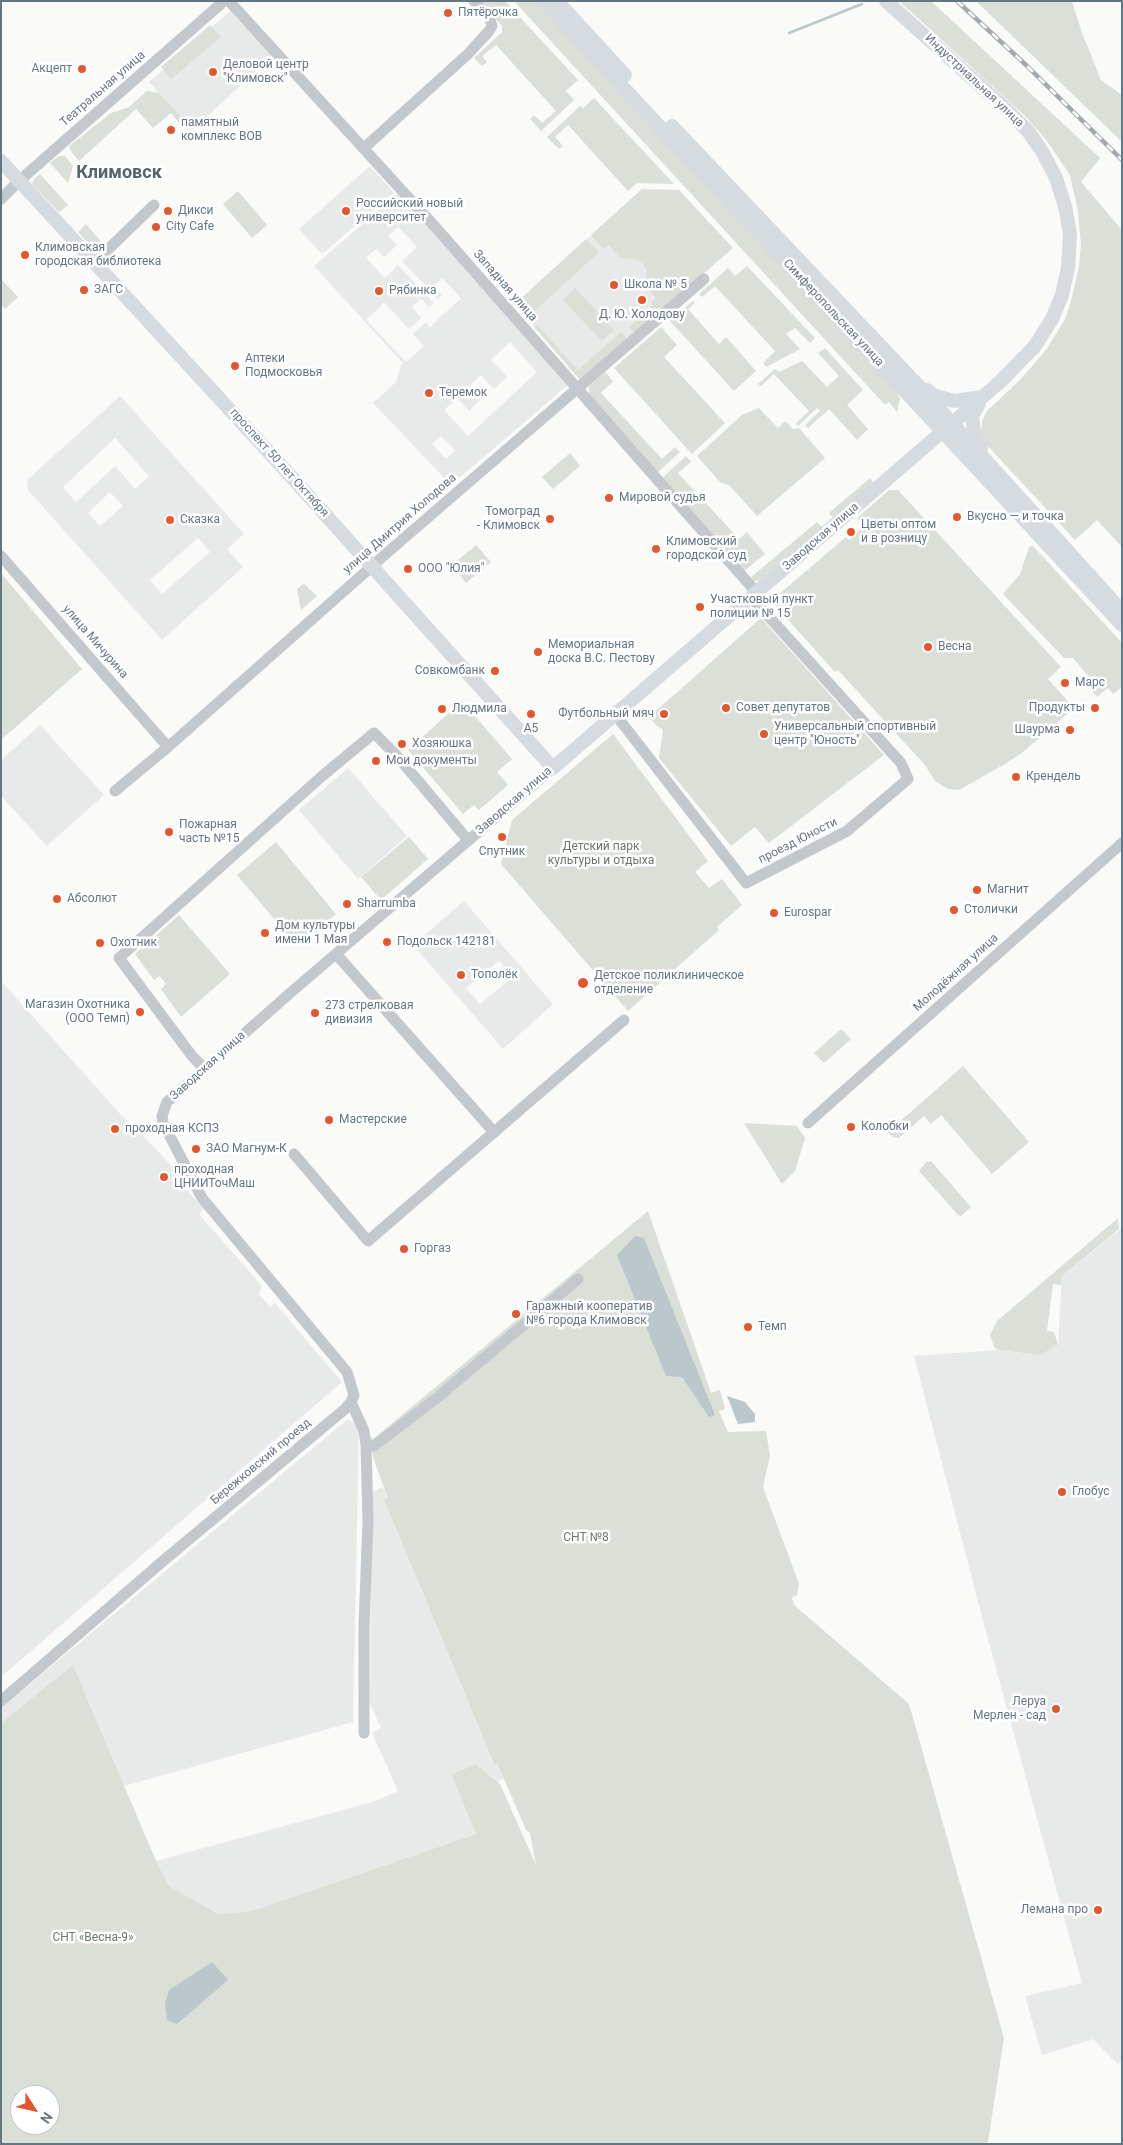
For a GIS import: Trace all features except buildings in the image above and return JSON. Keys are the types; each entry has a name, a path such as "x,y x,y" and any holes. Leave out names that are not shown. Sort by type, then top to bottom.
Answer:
{"main road":[{"name":"Симферопольская улица","path":"543,1 948,427 1122,625"},
{"name":"Симферопольская улица","path":"557,1 663,116 834,294 913,380 948,427 996,472 1122,611"},
{"name":"Индустриальная улица","path":"886,1 1003,106 1028,132 1043,153 1056,178 1065,206 1070,234 1068,268 1062,295 1052,319 1035,346 1025,358 948,427"},
{"name":"проспект 50 лет Октября","path":"1,161 373,566 553,768"},
{"path":"913,380 933,395 954,401 983,396"},
{"path":"983,396 972,416 973,429 975,439 996,472"},
{"name":"Заводская улица","path":"553,768 948,427"}],"street":[{"name":"Театральная улица","path":"1,199 19,181 224,1"},
{"name":"Западная улица","path":"229,1 364,148 577,388 754,595"},
{"path":"364,148 468,54 489,31 492,26 490,20 474,1"},
{"path":"95,262 154,205"},
{"name":"улица Дмитрия Холодова","path":"115,791 168,747 577,388 704,280"},
{"name":"улица Мичурина","path":"1,556 168,747"},
{"name":"проезд Юности","path":"615,714 746,883 847,831 908,779 901,763 754,595"},
{"path":"204,1068 192,1056 119,958 321,777 374,733 397,756 468,840"},
{"name":"Заводская улица","path":"351,1402 354,1395 347,1372 202,1198 163,1123 162,1116 167,1102 204,1068 553,768"},
{"name":"Молодёжная улица","path":"808,1122 1122,843"},
{"path":"336,954 493,1131"},
{"path":"294,1154 368,1241 493,1131 624,1020"},
{"path":"366,1445 374,1446 431,1402 578,1279"},
{"path":"351,1402 364,1431 366,1445 368,1521 364,1626 364,1733"},
{"name":"Бережковский проезд","path":"1,1701 351,1402"}],"shaded area":[{"path":"230,11 273,56 192,130 149,82"},
{"name":"Российский новый университет","path":"370,166 394,193 322,254 299,229"},
{"name":"Школа № 5","path":"642,189 714,265 580,380 515,304"},
{"path":"398,193 568,385 451,485 373,403 396,382 402,362 314,266","holes":["398,227 417,247 402,261 438,299 442,295 434,286 442,278 461,298 430,327 426,322 413,334 424,346 406,362 366,320 384,303 409,329 421,318 412,307 421,299 429,307 434,303 398,265 385,278 366,258 376,249 384,257 397,245 388,236","510,342 537,372 468,436 444,410 457,398 469,411 480,400 468,387 481,375 494,389 507,377 491,360","441,436 455,450 446,459 432,444"]},
{"name":"Сказка","path":"120,396 244,534 227,549 243,567 162,640 28,490 27,480","holes":["115,438 149,476 135,489 115,466 76,502 63,487","110,492 123,506 100,526 88,513","198,538 210,552 162,594 150,580"]},
{"path":"40,725 104,795 47,846 1,796 1,760"},
{"path":"348,768 407,836 358,879 299,810"},
{"name":"Тополёк","path":"464,901 553,1004 503,1049 413,945","holes":["499,961 514,976 480,1004 466,988"]},
{"path":"1,981 121,1115 140,1132 188,1184 185,1188 204,1209 199,1214 262,1286 259,1294 270,1307 275,1303 342,1382 1,1677"},
{"path":"1122,1228 1122,2060 1118,2064 1093,2039 1042,2055 1025,1996 1082,1983 986,1632 914,1356 999,1350 1040,1355 1058,1345 1062,1276"},
{"path":"635,1236 644,1238 715,1415 709,1417 682,1377 666,1376 617,1255"},
{"path":"727,1396 745,1402 755,1414 755,1422 738,1424"},
{"path":"348,1419 359,1427 353,1722 124,1786 73,1665 1,1723 1,1708"},
{"path":"383,1487 388,1498 384,1500 452,1664 494,1764 497,1763 504,1778 499,1782 476,1764 476,1834 252,1911 220,1914 169,1886 156,1861 376,1801 398,1791 372,1733 381,1728 370,1703 371,1492"},
{"path":"212,1962 228,1980 177,2024 167,2020 165,2004 169,1990"}],"green space":[{"path":"480,1 505,1 578,80 566,91 574,100 541,131 530,119 534,115 542,123 556,111 496,45 482,56 487,62 482,66 474,58 502,32 502,26"},
{"path":"514,1 538,1 897,392 900,399 897,412 889,402 885,405"},
{"path":"899,1 931,1 1100,158 1081,182 1122,230 1122,547 1097,520 1075,540 985,443 981,435 982,421 987,411 1021,379 1046,350 1064,321 1070,305 1079,267 1081,245 1078,211 1070,175 1047,141 1025,116"},
{"path":"976,1 1072,1 1082,33 1101,80 1122,95 1122,142"},
{"path":"210,25 221,37 171,79 161,67"},
{"path":"147,91 159,93 184,120 180,124 171,113 153,128 136,109 79,161 69,146 111,113 129,107"},
{"path":"594,98 674,184 637,183 628,191 568,125 555,137 563,146 559,149 547,137 580,106 583,108"},
{"path":"59,156 65,156 73,166 68,183 50,163"},
{"path":"40,174 68,205 59,212 32,184 34,179"},
{"path":"642,189 679,190 733,248 634,333 629,327 653,305 651,302 656,298 645,285 647,270 636,259 620,258 609,245 603,249 591,235"},
{"path":"238,191 267,225 252,238 223,204"},
{"path":"86,224 106,247 97,253 78,232"},
{"path":"586,239 599,252 527,318 515,304"},
{"path":"747,266 815,338 810,343 795,328 786,334 800,349 766,367 763,363 775,351 715,286 702,297 699,294 728,268 735,276"},
{"path":"1,279 18,297 5,309 1,305"},
{"path":"575,288 614,330 602,341 563,300"},
{"path":"693,301 695,303 688,309 719,344 726,337 756,371 734,391 670,321"},
{"path":"537,325 578,370 621,332 627,339 580,380 534,327"},
{"path":"661,327 677,345 664,357 725,423 692,454 614,368"},
{"path":"825,348 863,390 847,405 868,429 857,440 829,409 808,428 805,425 820,411 817,408 798,426 796,423 809,411 774,374 761,386 758,384 775,369 779,372 802,361 827,387 839,376 818,353"},
{"path":"605,372 613,381 601,393 662,459 675,447 680,452 657,473 589,396 589,386"},
{"path":"759,408 778,428 785,421 793,429 799,428 825,458 757,516 729,485 721,483 697,456 742,415"},
{"path":"570,453 580,466 553,489 542,477"},
{"path":"686,456 691,462 678,473 739,539 747,532 765,554 744,571 662,478"},
{"path":"870,478 874,483 834,519 829,513"},
{"name":"Весна","path":"889,490 898,490 1061,667 1048,679 1074,708 1023,752 959,790 948,789 935,781 925,765 838,670 835,672 771,601 846,537 849,540 863,527 857,518"},
{"path":"817,522 822,527 760,580 754,581 751,577"},
{"path":"476,545 491,562 466,583 452,565"},
{"path":"1033,546 1122,643 1122,687 1113,694 1108,688 1097,697 1090,689 1095,684 1073,658 1064,658 1003,594 1020,574 1029,547"},
{"path":"1,573 82,669 1,740"},
{"path":"304,584 317,596 301,610 297,589"},
{"name":"Универсальный спортивный центр \"Юность\"","path":"761,618 884,755 769,843 755,827 731,846 659,758 663,730 649,717"},
{"path":"462,701 512,759 497,772 508,785 479,810 474,805 463,814 408,750"},
{"name":"Детский парк культуры и отдыха","path":"613,734 708,861 695,872 709,888 722,879 742,905 717,927 719,930 628,1011 501,864 512,820"},
{"path":"409,837 428,859 381,900 361,877"},
{"path":"276,842 336,914 297,946 237,875"},
{"path":"179,915 230,974 181,1017 161,989 166,984 160,976 154,980 135,954"},
{"path":"841,1029 851,1039 824,1063 814,1053"},
{"path":"963,1066 1029,1142 992,1174 941,1115 931,1124 924,1116 899,1138 893,1137 888,1132"},
{"path":"744,1123 797,1126 805,1138 795,1171 782,1184"},
{"path":"927,1161 931,1161 971,1207 961,1216 958,1215 919,1171"},
{"path":"648,1211 711,1393 720,1390 725,1409 719,1411 728,1432 766,1431 770,1456 763,1487 799,1584 797,1595 792,1598 794,1605 909,1704 1004,2038 988,2142 986,2144 1,2144 1,1723 73,1665 156,1861 169,1886 219,1914 252,1911 476,1834 452,1775 476,1764 500,1784 536,1865 530,1833 526,1830 497,1763 494,1764 384,1500 388,1498 376,1466 369,1440 371,1437 373,1439"},
{"path":"1118,1218 1119,1229 1062,1276 1061,1285 1053,1284 1047,1331 1054,1332 1058,1345 1040,1355 999,1350 994,1347 990,1335 997,1321"}],"waterway":[{"path":"789,33 862,4"}],"railway":[{"path":"957,1 1026,65 1122,160"}],"place":[{"name":"Пятёрочка","path":"448,13"},
{"name":"Акцепт","path":"82,69"},
{"name":"Деловой центр \"Климовск\"","path":"213,72"},
{"name":"памятный комплекс ВОВ","path":"171,130"},
{"name":"Дикси","path":"168,211"},
{"name":"Российский новый университет","path":"346,211"},
{"name":"City Cafe","path":"156,227"},
{"name":"Климовская городская библиотека","path":"25,255"},
{"name":"Школа № 5","path":"614,285"},
{"name":"ЗАГС","path":"84,290"},
{"name":"Рябинка","path":"379,291"},
{"name":"Д. Ю. Холодову","path":"642,300"},
{"name":"Аптеки Подмосковья","path":"235,366"},
{"name":"Теремок","path":"429,393"},
{"name":"Мировой судья","path":"609,498"},
{"name":"Вкусно — и точка","path":"957,517"},
{"name":"Томоград - Климовск","path":"550,519"},
{"name":"Сказка","path":"170,520"},
{"name":"Цветы оптом и в розницу","path":"851,532"},
{"name":"Климовский городской суд","path":"656,549"},
{"name":"ООО \"Юлия\"","path":"408,569"},
{"name":"Участковый пункт полиции № 15","path":"700,607"},
{"name":"Весна","path":"928,647"},
{"name":"Мемориальная доска В.С. Пестову","path":"538,652"},
{"name":"Совкомбанк","path":"495,671"},
{"name":"Марс","path":"1065,683"},
{"name":"Совет депутатов","path":"726,708"},
{"name":"Продукты","path":"1095,708"},
{"name":"Людмила","path":"442,709"},
{"name":"А5","path":"531,714"},
{"name":"Футбольный мяч","path":"664,714"},
{"name":"Шаурма","path":"1070,730"},
{"name":"Универсальный спортивный центр \"Юность\"","path":"764,734"},
{"name":"Хозяюшка","path":"402,744"},
{"name":"Мои документы","path":"376,761"},
{"name":"Крендель","path":"1016,777"},
{"name":"Пожарная часть №15","path":"169,832"},
{"name":"Спутник","path":"502,837"},
{"name":"Магнит","path":"977,890"},
{"name":"Абсолют","path":"57,899"},
{"name":"Sharrumba","path":"347,904"},
{"name":"Столички","path":"954,910"},
{"name":"Eurospar","path":"774,913"},
{"name":"Дом культуры имени 1 Мая","path":"265,933"},
{"name":"Подольск 142181","path":"387,942"},
{"name":"Охотник","path":"100,943"},
{"name":"Тополёк","path":"461,975"},
{"name":"Детское поликлиническое отделение","path":"583,983"},
{"name":"Магазин Охотника (ООО Темп)","path":"140,1012"},
{"name":"273 стрелковая дивизия","path":"315,1013"},
{"name":"Мастерские","path":"329,1120"},
{"name":"Колобки","path":"851,1127"},
{"name":"проходная КСПЗ","path":"115,1129"},
{"name":"ЗАО Магнум-К","path":"196,1149"},
{"name":"проходная ЦНИИТочМаш","path":"164,1177"},
{"name":"Горгаз","path":"404,1249"},
{"name":"Гаражный кооператив №6 города Климовск","path":"516,1314"},
{"name":"Темп","path":"748,1327"},
{"name":"Глобус","path":"1062,1492"},
{"name":"Леруа Мерлен - сад","path":"1056,1709"},
{"name":"Лемана про","path":"1098,1910"}],"district":[{"name":"Климовск","path":"119,173"}],"park label":[{"name":"СНТ №8","path":"586,1538"},
{"name":"СНТ «Весна-9»","path":"93,1938"}]}
